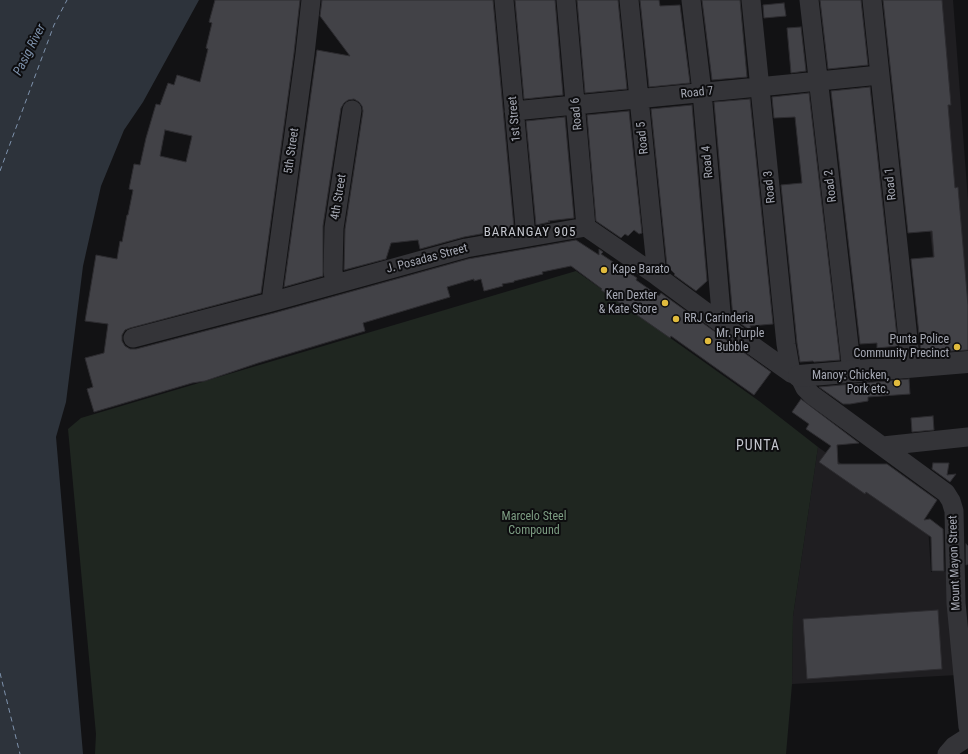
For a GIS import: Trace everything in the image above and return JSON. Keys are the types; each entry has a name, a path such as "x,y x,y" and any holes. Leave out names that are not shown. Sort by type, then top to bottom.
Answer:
{"street":[{"name":"5th Street","path":"271,302 311,0"},
{"name":"1st Street","path":"504,0 526,237"},
{"name":"Road 6","path":"566,0 586,228"},
{"name":"Road 5","path":"628,0 657,276"},
{"name":"Road 4","path":"691,0 702,92 722,324"},
{"name":"Road 3","path":"751,0 786,344 795,374"},
{"name":"Road 2","path":"809,0 852,372"},
{"name":"Road 1","path":"872,0 911,367"},
{"name":"Road 7","path":"514,111 880,75"},
{"name":"4th Street","path":"335,284 333,271 334,228 352,110"},
{"name":"J. Posadas Street","path":"133,338 271,302 466,248 586,228"},
{"path":"586,228 657,276 722,324 795,374 852,372 968,362"},
{"name":"Mount Mayon Street","path":"795,374 812,395 946,493 961,510 962,603 968,727"},
{"path":"883,446 968,438"},
{"path":"947,754 954,746 968,738"}],"shaded area":[{"path":"906,0 953,0 968,201 968,334 941,336"},
{"path":"818,447 928,526 931,572 950,571 957,675 792,684 793,616"}],"green space":[{"name":"Marcelo Steel Compound","path":"576,271 759,401 818,447 793,616 792,684 786,754 95,754 96,734 68,429 81,418"}],"water":[{"name":"Pasig River","path":"0,0 199,0 143,102 124,130 101,186 83,266 66,402 56,437 83,754 0,754"}],"building":[{"path":"215,0 300,0 261,293 130,328 125,330 122,335 122,341 125,346 130,349 136,349 274,313 468,259 576,240 599,255 599,249 603,252 601,254 637,278 636,280 659,296 661,293 771,372 754,395 671,336 670,338 601,290 602,289 571,266 542,272 543,274 502,284 503,286 484,291 481,279 474,281 474,279 447,287 450,297 363,323 365,331 258,363 205,381 192,383 94,412 87,389 93,387 85,358 104,353 108,324 85,321 96,255 117,259 133,190 129,189 134,164 140,165 156,104 160,105 168,83 174,85 177,75 200,82 208,49 206,48 212,23 209,22","holes":["165,130 192,136 186,162 160,156"]},
{"path":"322,0 493,0 514,228 464,237 420,249 418,240 391,243 386,259 344,270 345,229 363,111 359,102 354,99 348,100 341,108 323,226 323,276 284,287 317,50 350,56 320,16"},
{"path":"515,0 555,0 563,95 524,99"},
{"path":"577,0 618,0 627,89 585,93"},
{"path":"640,0 659,0 660,6 680,5 690,83 649,87"},
{"path":"702,0 740,0 747,77 712,80"},
{"path":"820,0 861,0 868,65 828,69"},
{"path":"883,0 942,0 951,105 948,105 955,188 958,187 968,305 968,350 921,353 911,259 934,257 932,231 908,233"},
{"path":"784,3 786,16 764,18 763,5"},
{"path":"801,27 806,71 791,73 787,28"},
{"path":"870,87 898,346 877,348 877,343 860,344 831,91"},
{"path":"809,93 840,360 800,362 781,185 802,183 795,117 774,118 772,97"},
{"path":"750,99 773,324 750,326 751,331 733,318 714,102"},
{"path":"692,105 707,281 696,291 674,275 675,274 667,266 651,109"},
{"path":"629,111 642,233 639,234 634,230 628,236 625,234 621,238 596,221 587,115"},
{"path":"565,117 574,218 548,221 550,222 536,225 526,121"},
{"path":"909,379 910,394 868,397 868,401 850,404 843,404 819,387"},
{"path":"801,399 859,443 837,445 838,464 887,464 937,500 924,520 930,519 943,529 944,571 932,571 931,537 866,492 865,494 819,462 831,446 806,429 809,424 792,412"},
{"path":"933,416 934,430 912,432 911,418"},
{"path":"933,463 949,463 947,475 956,474 950,482 932,469"},
{"path":"966,544 968,546 968,564 966,565"},
{"path":"938,610 942,669 807,679 803,619"}],"ferry route":[{"path":"0,171 54,25 67,0"},
{"path":"0,673 20,754"}],"place":[{"name":"Kape Barato","path":"604,270"},
{"name":"Ken Dexter & Kate Store","path":"665,303"},
{"name":"RRJ Carinderia","path":"676,319"},
{"name":"Mr. Purple Bubble","path":"708,341"},
{"name":"Punta Police Community Precinct","path":"957,347"},
{"name":"Manoy: Chicken, Pork etc.","path":"897,383"}],"district":[{"name":"BARANGAY 905","path":"530,233"},
{"name":"PUNTA","path":"758,446"}]}
